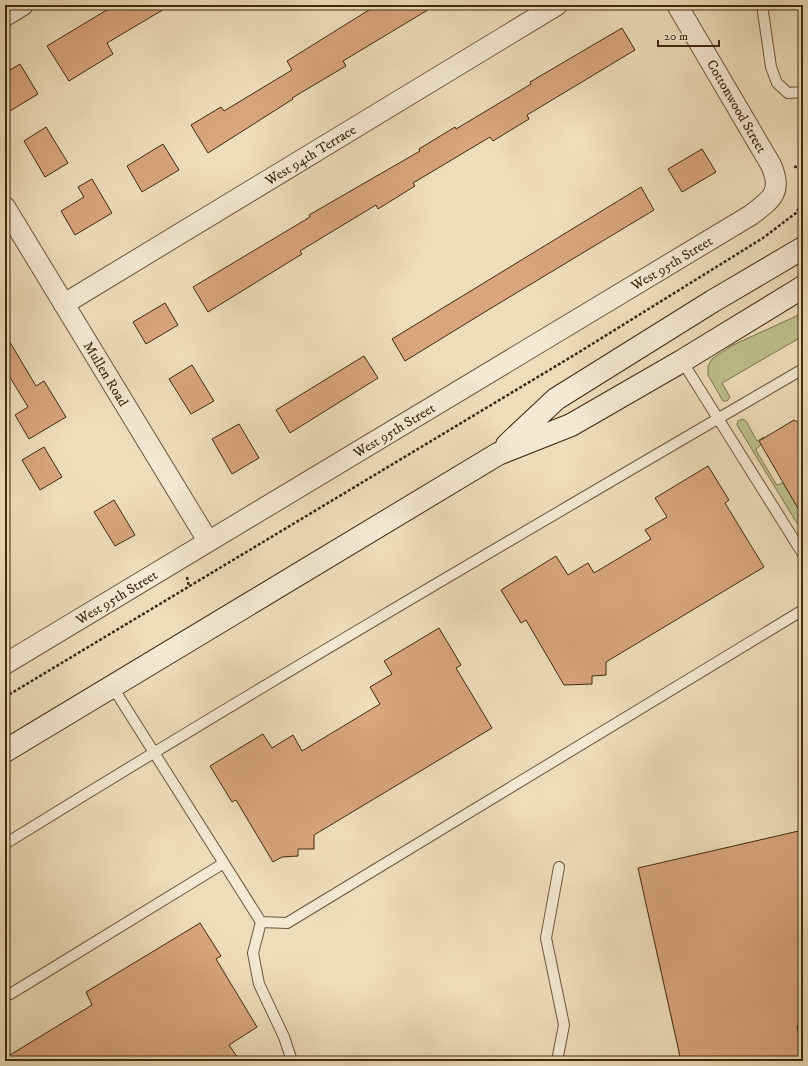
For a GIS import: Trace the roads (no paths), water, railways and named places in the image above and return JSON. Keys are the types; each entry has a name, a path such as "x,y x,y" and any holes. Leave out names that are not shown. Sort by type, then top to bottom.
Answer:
{"main road":[{"path":"498,454 556,399 713,301 803,248"},
{"path":"5,751 498,454 571,425 803,287"}],"street":[{"path":"5,16 23,5"},
{"name":"West 94th Terrace","path":"64,304 557,5"},
{"name":"Cottonwood Street","path":"677,5 771,165 777,178 776,189"},
{"name":"West 95th Street","path":"5,664 751,215 768,202 776,189"},
{"name":"Mullen Road","path":"5,207 208,541"}],"lane":[{"path":"762,5 771,67 777,83 788,93 803,92"},
{"path":"682,360 803,554"},
{"path":"5,844 154,752 449,576 803,369"},
{"path":"261,922 287,923 803,610"},
{"path":"112,686 261,922 253,953 260,984 284,1038 292,1061"},
{"path":"5,995 15,991 224,863"},
{"path":"557,1061 564,1025 546,938 559,867"}]}
